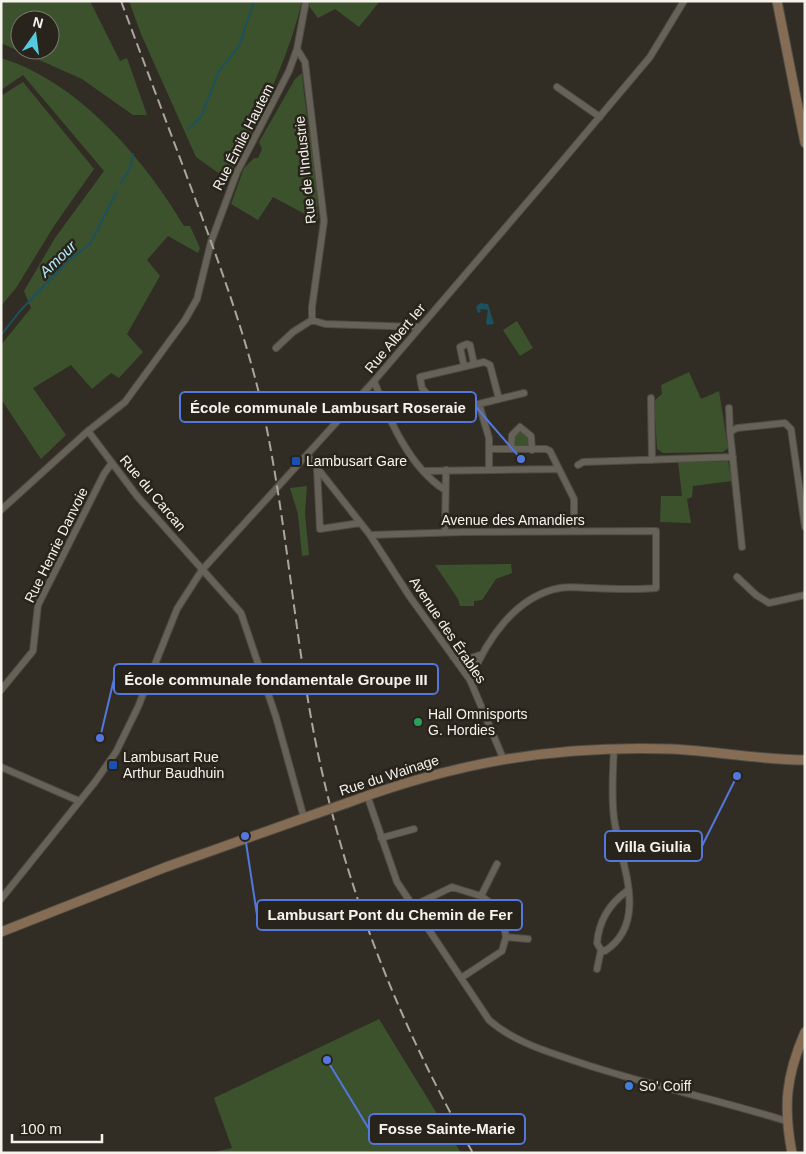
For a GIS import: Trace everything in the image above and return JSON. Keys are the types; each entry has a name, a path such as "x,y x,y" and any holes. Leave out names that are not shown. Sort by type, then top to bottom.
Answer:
{"main road":[{"path":"777,1 805,144"},
{"name":"Rue du Wainage","path":"1,932 166,867 367,795 414,780 503,758 582,749 614,748 674,749 768,760 805,760"},
{"path":"792,1153 786,1121 787,1091 805,1032"}],"street":[{"name":"Rue Émile Hautem","path":"1,510 88,431 125,402 185,320 197,299 211,242 237,172 282,88 297,49 306,1"},
{"name":"Rue Albert Ier","path":"1,899 110,763 122,743 177,609 202,570 374,381 650,57 684,1"},
{"name":"Rue de l'Industrie","path":"297,49 305,62 324,221 312,307 312,320"},
{"path":"557,87 600,116"},
{"path":"276,348 293,332 312,320 325,324 420,327"},
{"path":"464,366 460,347 467,344 470,345 474,364"},
{"path":"499,399 490,365 484,362 420,377 420,386 443,412 479,404 524,393"},
{"path":"374,381 396,433 425,471 445,490"},
{"path":"651,398 652,460"},
{"path":"479,404 489,438 489,470"},
{"path":"729,408 742,547"},
{"path":"730,432 738,428 785,423 790,429 805,527"},
{"path":"511,450 512,435 520,427 531,436 532,450"},
{"name":"Rue du Carcan","path":"88,431 112,464 241,613 276,717 304,818"},
{"path":"489,450 546,449 550,451 574,499 574,532"},
{"name":"Avenue des Érables","path":"307,455 370,535 470,680 503,758"},
{"path":"578,465 583,462 733,457"},
{"name":"Rue Henrie Danvoie","path":"1,690 32,651 38,605 104,474 112,464"},
{"path":"316,467 320,529 360,523"},
{"path":"445,532 446,470"},
{"path":"425,471 558,470"},
{"name":"Avenue des Amandiers","path":"370,535 445,532 656,531 656,588 560,588 532,597 524,602 504,624 480,655"},
{"path":"738,578 756,595 769,603 805,595"},
{"path":"453,657 467,659 480,655"},
{"path":"470,680 480,655"},
{"path":"601,950 605,951 612,946 625,928 630,907 614,817 614,748"},
{"path":"1,767 80,801"},
{"path":"367,795 397,882 489,1020 501,1030 537,1048 634,1079 786,1121"},
{"path":"381,838 414,829"},
{"path":"481,896 497,864"},
{"path":"412,907 452,887 481,896 501,911 506,937 502,951 461,978"},
{"path":"597,969 601,950 597,942 603,918 616,899 627,891"},
{"path":"506,937 528,939"}],"green space":[{"path":"1,1 90,1 120,61 127,58 147,115 133,115 82,79 39,60 60,60 60,10 10,10 10,47 1,43"},
{"path":"129,1 302,1 280,70 227,179 196,157 141,34"},
{"path":"310,1 380,1 359,27 335,9 318,18 309,6"},
{"path":"1,58 30,69 57,85 83,104 107,126 150,175 184,226 190,226 200,248 198,253 168,236 147,260 160,276 127,334 143,352 119,378 111,373 92,389 71,365 33,388 66,435 41,459 1,399 3,394 1,392 1,345 31,308 24,291 55,238 104,171 23,75 1,90"},
{"path":"302,73 314,165 318,221 273,197 258,220 231,204 244,168 254,158 258,158 262,149 259,142 295,79"},
{"path":"23,82 94,169 54,226 16,288 1,306 1,96"},
{"path":"517,321 533,348 520,356 503,330"},
{"path":"689,372 701,399 719,391 728,448 723,452 663,453 657,449 654,401 662,394 661,385"},
{"path":"520,430 529,437 529,447 513,448 514,437"},
{"path":"728,461 732,481 693,486 692,497 687,499 691,523 660,522 661,496 682,496 678,462"},
{"path":"307,486 305,514 309,555 302,556 298,514 290,488"},
{"path":"511,564 512,573 496,579 482,600 474,601 474,606 460,606 458,599 435,565"},
{"path":"379,1019 461,1153 211,1153 232,1148 214,1098"}],"water":[{"path":"480,303 488,304 494,324 487,325 488,310 480,309 481,312 478,313 476,307"}],"waterway":[{"name":"Amour","path":"188,129 201,117 219,71 239,46 254,1"},
{"name":"Amour","path":"121,183 130,168 133,154"},
{"name":"Amour","path":"1,335 20,311 68,261 90,244 117,191"}],"railway":[{"path":"121,1 225,280 258,388 272,455 314,734 340,843 357,897 397,1002 420,1053 473,1153"}],"place":[{"name":"École communale Lambusart Roseraie","path":"521,459"},
{"name":"Lambusart Gare","path":"296,461"},
{"name":"Hall Omnisports G. Hordies","path":"418,722"},
{"name":"École communale fondamentale Groupe III","path":"100,738"},
{"name":"Lambusart Rue Arthur Baudhuin","path":"113,765"},
{"name":"Villa Giulia","path":"737,776"},
{"name":"Lambusart Pont du Chemin de Fer","path":"245,836"},
{"name":"Fosse Sainte-Marie","path":"327,1060"},
{"name":"So' Coiff","path":"629,1086"}]}
